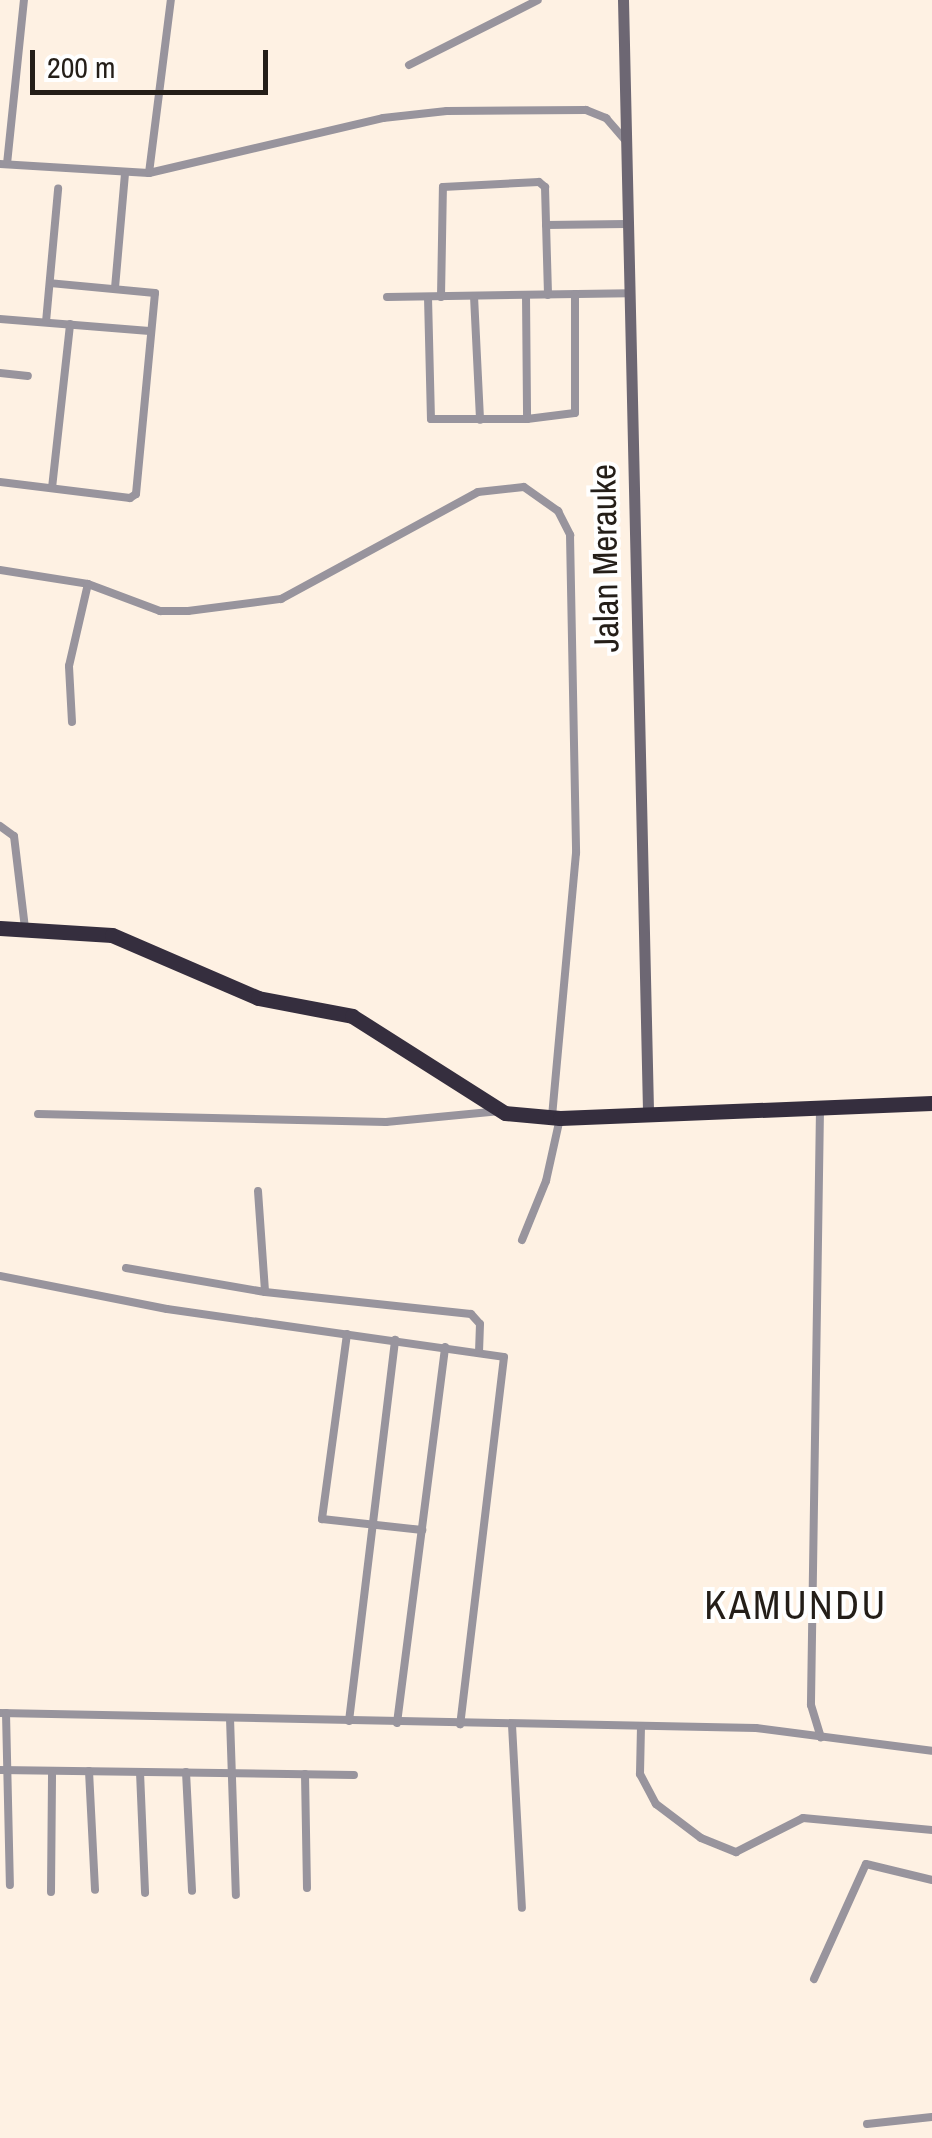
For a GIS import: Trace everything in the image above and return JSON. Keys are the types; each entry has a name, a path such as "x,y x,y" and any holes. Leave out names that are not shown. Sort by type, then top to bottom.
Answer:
{"highway":[{"path":"0,928 84,929 131,940 258,998 352,1016 500,1111 556,1118 932,1103"}],"street":[{"path":"24,0 4,164 149,173 384,118 447,111 586,110 614,124 624,139"},
{"path":"149,173 171,0"},
{"path":"408,66 538,0"},
{"name":"Jalan Merauke","path":"622,0 648,1114"},
{"path":"115,288 125,174"},
{"path":"440,296 443,187 542,182 548,295"},
{"path":"46,322 58,189"},
{"path":"546,225 626,224"},
{"path":"0,482 135,496 155,292 50,282"},
{"path":"387,298 628,293"},
{"path":"428,297 431,419 527,420 569,417 576,410 575,294"},
{"path":"526,295 527,420"},
{"path":"474,296 480,420"},
{"path":"0,318 150,331"},
{"path":"52,488 70,324"},
{"path":"0,374 28,376"},
{"path":"0,570 88,584 160,612 264,603 336,572 478,492 518,486 558,511 570,535 576,853 556,1118 546,1182 522,1240"},
{"path":"72,722 69,666 88,584"},
{"path":"0,826 14,836 26,928"},
{"path":"820,1109 811,1705 821,1737"},
{"path":"38,1114 386,1122 500,1111"},
{"path":"258,1191 266,1292"},
{"path":"126,1268 266,1292 474,1315 480,1324 478,1351"},
{"path":"0,1276 347,1334 478,1351 506,1362 460,1724"},
{"path":"347,1334 322,1519 422,1530"},
{"path":"350,1721 395,1340"},
{"path":"397,1722 444,1346"},
{"path":"10,1885 3,1713 790,1730 932,1751"},
{"path":"230,1718 236,1895"},
{"path":"512,1725 522,1908"},
{"path":"641,1726 640,1774 656,1804 701,1838 736,1852 803,1818 932,1830"},
{"path":"5,1770 354,1775"},
{"path":"51,1892 52,1770"},
{"path":"89,1771 96,1890"},
{"path":"140,1772 145,1893"},
{"path":"186,1772 192,1892"},
{"path":"305,1774 307,1888"},
{"path":"814,1979 866,1864 932,1880"},
{"path":"867,2124 932,2117"}],"district":[{"name":"KAMUNDU","path":"796,1605"}]}
